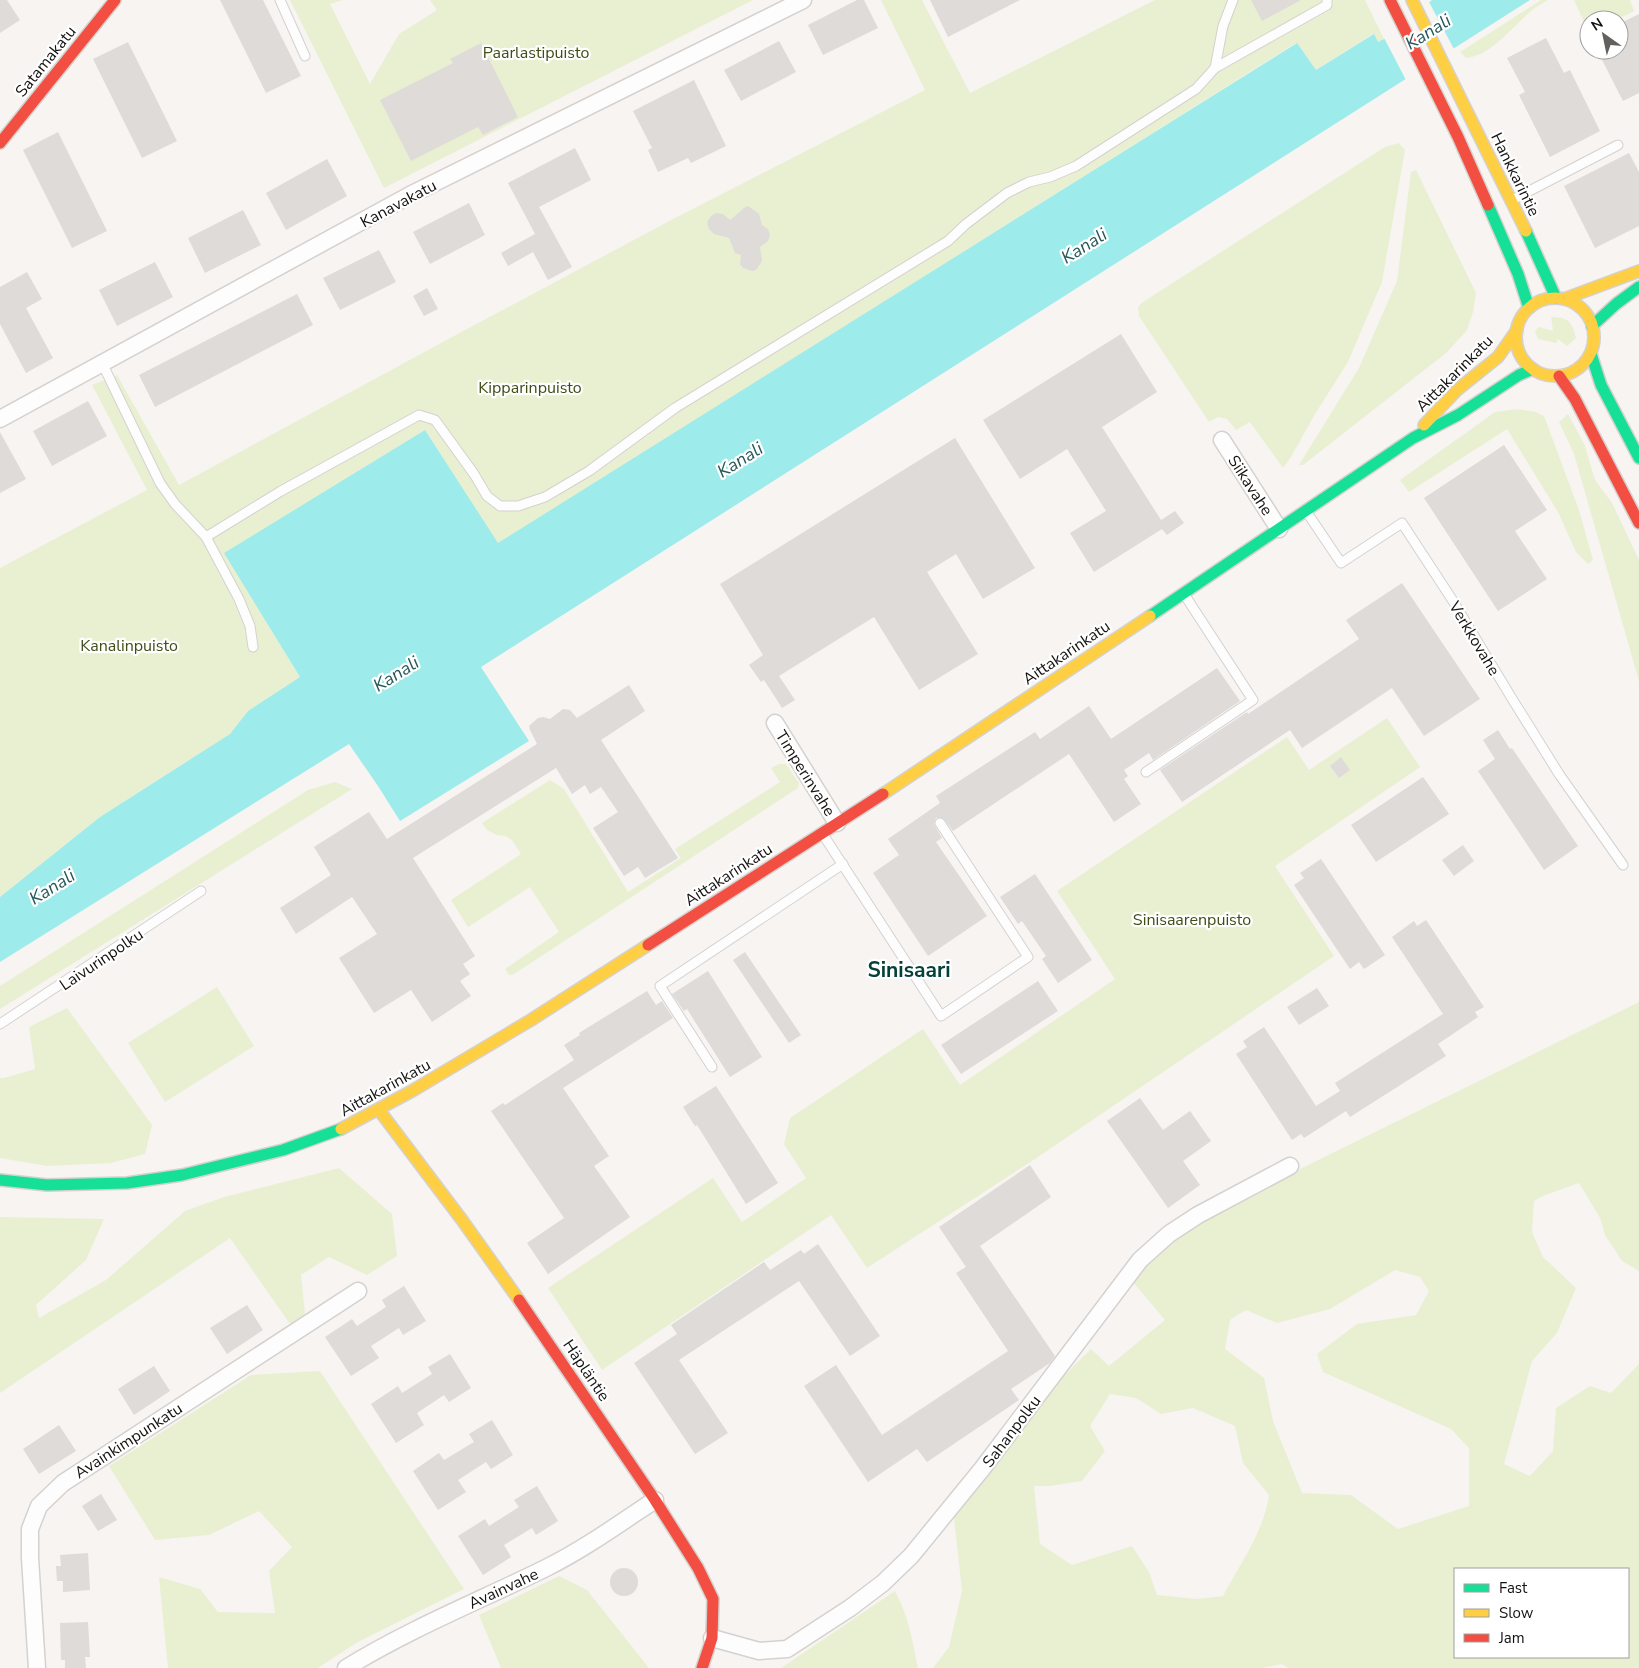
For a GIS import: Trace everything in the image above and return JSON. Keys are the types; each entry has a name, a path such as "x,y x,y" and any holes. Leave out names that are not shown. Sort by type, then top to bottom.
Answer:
{"main road":[{"name":"Satamakatu","path":"0,143 114,0"},
{"path":"1390,0 1458,137 1518,274 1529,308"},
{"name":"Hankkarintie","path":"1413,3 1560,299"},
{"path":"1560,299 1571,302 1582,309 1590,319 1594,341 1591,354 1581,366 1570,373 1559,376 1546,375 1528,365 1522,358 1517,345 1516,330 1529,308 1540,301 1560,299 1639,271"},
{"path":"1592,326 1616,304 1639,287"},
{"name":"Aittakarinkatu","path":"1413,438 1457,390 1498,357 1516,330"},
{"path":"1591,354 1601,385 1639,458"},
{"name":"Aittakarinkatu","path":"0,1180 47,1185 127,1183 182,1175 284,1150 342,1130 532,1020 943,755 1413,438 1458,415 1519,375 1533,369"},
{"path":"1559,376 1575,399 1639,523"},
{"name":"Häpläntie","path":"379,1110 462,1220 555,1351 655,1500 698,1568 713,1599 712,1638 702,1668"}],"street":[{"name":"Kanavakatu","path":"0,420 410,195 803,0"},
{"name":"Siikavahe","path":"1222,440 1280,529"},
{"name":"Timperinvahe","path":"775,723 837,823"},
{"name":"Sahanpolku","path":"712,1638 759,1651 786,1649 850,1608 883,1583 910,1556 982,1469 1140,1260 1169,1234 1198,1215 1290,1166"},
{"name":"Avainkimpunkatu","path":"37,1668 30,1529 39,1506 63,1483 358,1291"},
{"name":"Avainvahe","path":"346,1668 367,1655 462,1607 546,1568 599,1539 655,1500"}],"lane":[{"path":"280,0 305,56"},
{"path":"1214,68 1223,26 1233,0"},
{"path":"206,537 281,490 419,415 435,420 474,474 486,496 500,506 518,506 544,496 590,471 675,408 948,241 1007,193 1029,182 1076,166 1196,88 1214,68 1327,5 1327,0"},
{"path":"1511,200 1618,145"},
{"path":"103,365 160,483 175,504 206,537 250,626 253,647"},
{"name":"Verkkovahe","path":"1306,511 1341,564 1402,523 1453,601 1559,774 1623,865"},
{"path":"1146,772 1254,700 1184,593"},
{"path":"822,832 941,1016 1028,957 940,823"},
{"path":"712,1067 660,986 842,864"},
{"name":"Laivurinpolku","path":"0,1024 201,892"}],"green space":[{"name":"Paarlastipuisto","path":"290,0 343,0 330,4 370,84 399,34 437,10 430,0 753,0 384,188"},
{"name":"Kanalinpuisto","path":"881,0 922,0 970,93 1155,0 1365,0 1384,39 1378,42 1373,34 1316,70 1296,43 498,544 425,430 225,553 300,677 248,711 230,734 100,817 0,897 0,568 147,490 92,385 117,375 179,485 675,218 925,90"},
{"path":"1541,0 1548,0 1531,11 1484,52 1466,58 1460,52"},
{"path":"1574,0 1630,0 1634,11 1629,14 1629,10 1579,11"},
{"path":"1399,143 1405,150 1382,282 1348,362 1283,468 1250,422 1236,430 1227,419 1218,417 1209,422 1139,316 1138,307 1385,147"},
{"path":"1416,170 1476,293 1473,312 1467,330 1446,353 1303,465 1299,465 1359,368 1397,281 1411,172"},
{"path":"1551,317 1566,319 1571,324 1576,338 1567,346 1558,339 1556,343 1538,339 1535,331 1539,327 1553,331"},
{"path":"1517,409 1536,412 1544,416 1579,510 1593,560 1588,564 1576,552 1558,512 1507,429 1409,492 1400,480 1495,412"},
{"path":"1568,414 1585,446 1595,480 1612,503 1639,560 1639,681 1574,454 1559,422"},
{"name":"Sinisaarenpuisto","path":"1387,718 1420,767 1275,866 1334,956 1035,1159 867,1268 831,1215 602,1370 548,1288 713,1178 742,1222 806,1178 784,1144 790,1118 923,1029 960,1085 1115,979 1057,891 1287,737 1309,770"},
{"path":"779,764 786,764 799,783 798,788 514,974 509,975 505,969 559,932 530,887 468,927 451,900 521,854 512,840 487,830 482,823 550,780 564,789 628,892 681,858 675,849 780,782 771,768"},
{"path":"335,782 352,789 0,1009 0,986 308,790"},
{"path":"217,987 254,1046 165,1102 128,1043"},
{"path":"1639,1002 1639,1271 1622,1261 1605,1235 1600,1218 1579,1183 1534,1201 1532,1232 1543,1257 1576,1288 1557,1333 1532,1361 1504,1464 1530,1476 1553,1451 1556,1408 1590,1386 1611,1393 1639,1364 1639,1668 1288,1668 1282,1664 1263,1668 933,1668 949,1647 962,1591 954,1518 1054,1385 1091,1349 1109,1366 1165,1320 1133,1282 1143,1266 1187,1228 1302,1168","holes":["1395,1270 1420,1277 1429,1291 1416,1315 1357,1324 1317,1354 1323,1372 1451,1429 1469,1448 1469,1506 1398,1529 1351,1495 1302,1493 1273,1421 1264,1378 1225,1349 1230,1320 1246,1310 1277,1323 1330,1309","1110,1394 1136,1398 1161,1414 1193,1408 1235,1426 1243,1463 1269,1495 1257,1534 1223,1596 1197,1599 1157,1595 1149,1572 1132,1546 1072,1565 1040,1544 1034,1486 1050,1486 1082,1481 1105,1451 1090,1426"]},
{"path":"67,1008 152,1125 145,1154 111,1163 47,1166 0,1158 0,1078 35,1069 29,1027"},
{"path":"339,1168 392,1214 397,1256 367,1275 329,1257 301,1275 305,1314 290,1324 230,1238 0,1393 0,1217 104,1219 86,1260 36,1305 39,1318 106,1280 185,1211 224,1197"},
{"path":"320,1371 464,1589 356,1643 318,1668 168,1668 159,1577 200,1589 218,1612 275,1613 269,1571 292,1547 259,1511 209,1535 155,1540 109,1466 251,1375"},
{"path":"559,1576 587,1590 649,1668 501,1668 479,1615"},
{"path":"895,1591 907,1619 918,1668 781,1668"}],"water":[{"name":"Kanali","path":"1432,0 1530,0 481,667 529,741 400,821 349,744 0,962 0,897 100,817 230,734 248,711 300,677 224,553 425,430 498,543 1297,43 1316,70 1374,34 1378,42 1384,39"}],"pier":[{"path":"1428,0 1455,51 1407,82 1383,36"}],"building":[{"path":"0,0 7,0 20,20 0,33"},
{"path":"220,0 263,0 301,76 266,93"},
{"path":"857,0 864,0 878,28 823,55 808,25"},
{"path":"930,0 1020,0 948,37"},
{"path":"1251,0 1301,0 1262,21"},
{"path":"1639,14 1639,93 1623,101 1602,60 1629,60 1629,19"},
{"path":"1546,38 1564,73 1570,70 1600,131 1550,157 1519,95 1525,92 1507,58"},
{"path":"779,41 796,72 741,101 724,70"},
{"path":"128,42 177,141 142,158 93,59"},
{"path":"481,43 518,117 483,135 478,127 411,161 380,100 453,63 450,59"},
{"path":"694,80 726,146 691,163 688,158 658,172 648,150 652,148 633,111"},
{"path":"58,132 107,231 72,248 23,150"},
{"path":"575,148 591,180 539,207 572,267 548,280 533,252 508,266 501,253 535,234 508,183"},
{"path":"1629,153 1639,172 1639,226 1595,248 1564,186"},
{"path":"327,159 347,196 286,230 266,193"},
{"path":"469,203 485,235 430,264 413,232"},
{"path":"748,206 759,214 762,225 768,229 770,235 768,241 760,247 762,261 756,270 752,271 743,268 740,264 741,255 735,253 729,238 714,234 709,229 707,222 716,213 723,214 730,220"},
{"path":"243,210 261,245 205,273 188,238"},
{"path":"379,250 396,282 340,310 323,278"},
{"path":"155,262 173,297 117,326 99,290"},
{"path":"27,272 42,299 26,308 53,358 26,373 0,324 0,287"},
{"path":"427,288 438,309 424,316 413,296"},
{"path":"297,294 313,325 155,407 139,375"},
{"path":"1121,334 1157,392 1102,427 1161,520 1175,511 1184,523 1167,535 1162,529 1094,572 1070,533 1106,511 1067,449 1020,479 983,420"},
{"path":"88,401 107,436 52,466 33,431"},
{"path":"0,432 26,479 0,493"},
{"path":"955,438 1035,568 983,599 956,554 927,572 978,654 919,690 874,617 779,676 795,700 782,708 764,680 761,682 749,665 763,655 720,584"},
{"path":"1504,445 1547,510 1515,531 1547,579 1498,611 1424,498"},
{"path":"1402,583 1480,699 1424,736 1392,688 1302,748 1290,730 1182,802 1160,770 1247,712 1248,714 1359,639 1346,620"},
{"path":"1217,668 1240,701 1153,760 1149,753 1124,770 1128,776 1124,779 1141,804 1114,822 1069,754 953,831 943,818 936,818 934,824 942,838 936,842 987,916 928,956 873,873 899,855 888,839 940,803 936,796 1035,732 1040,739 1089,706 1111,739"},
{"path":"629,685 645,711 601,740 678,858 645,878 638,867 624,876 593,828 618,812 601,787 590,794 585,785 572,794 556,768 413,858 475,956 463,964 470,974 460,981 471,996 432,1022 411,990 374,1013 339,958 377,934 352,897 296,934 280,908 331,875 314,847 369,812 387,839 537,744 529,726 538,718 550,719 563,709 570,710 577,718"},
{"path":"1498,730 1578,846 1544,870 1478,771 1495,759 1483,740"},
{"path":"1341,757 1350,770 1339,778 1330,766"},
{"path":"1423,777 1449,814 1376,862 1351,825"},
{"path":"1463,845 1474,861 1454,876 1442,860"},
{"path":"1321,859 1385,955 1364,969 1359,962 1350,969 1294,885 1304,878 1300,873"},
{"path":"1035,874 1092,960 1058,983 1042,959 1046,956 1022,921 1018,924 1000,897"},
{"path":"1426,920 1484,1007 1475,1012 1478,1017 1438,1044 1446,1056 1350,1117 1346,1111 1304,1138 1301,1134 1292,1140 1236,1054 1247,1047 1243,1041 1264,1027 1316,1106 1340,1091 1335,1083 1443,1014 1392,937 1414,921 1417,926"},
{"path":"745,952 801,1035 789,1043 733,960"},
{"path":"708,971 762,1057 730,1077 687,1009 684,1011 672,994"},
{"path":"1038,981 1058,1011 961,1074 941,1045"},
{"path":"1317,988 1329,1006 1299,1025 1287,1007"},
{"path":"647,991 656,1005 662,1001 673,1018 563,1088 609,1156 594,1166 630,1217 548,1274 527,1243 564,1218 491,1111 503,1103 505,1105 574,1060 564,1045 580,1035 579,1033"},
{"path":"716,1086 778,1183 746,1204 697,1125 695,1126 683,1107"},
{"path":"1140,1098 1163,1130 1190,1111 1211,1141 1183,1161 1200,1185 1168,1208 1107,1121"},
{"path":"1030,1165 1051,1197 980,1246 1055,1356 1050,1363 1011,1389 1019,1400 927,1462 917,1449 868,1482 804,1386 836,1365 882,1435 1008,1351 956,1273 966,1267 939,1227"},
{"path":"818,1244 880,1336 850,1356 799,1281 679,1360 728,1433 695,1454 634,1363 677,1334 671,1325 764,1262 770,1270 801,1250 804,1254"},
{"path":"404,1286 426,1321 403,1335 399,1328 371,1346 379,1358 351,1376 325,1337 352,1319 357,1326 386,1307 382,1300"},
{"path":"247,1305 263,1330 227,1354 210,1328"},
{"path":"450,1354 471,1388 449,1402 444,1395 417,1413 424,1425 396,1443 371,1404 398,1386 402,1393 432,1374 428,1367"},
{"path":"154,1366 170,1391 134,1415 118,1389"},
{"path":"492,1420 513,1455 491,1469 486,1462 458,1480 466,1492 438,1510 413,1471 439,1453 444,1460 474,1442 469,1434"},
{"path":"59,1425 76,1451 39,1474 23,1449"},
{"path":"537,1486 558,1521 536,1535 532,1528 504,1545 511,1557 483,1575 458,1536 485,1519 489,1526 519,1507 514,1500"},
{"path":"101,1494 117,1520 98,1531 82,1506"},
{"path":"88,1553 90,1590 63,1592 63,1581 57,1581 56,1566 61,1566 60,1555"},
{"path":"624,1568 634,1572 638,1582 634,1592 624,1596 614,1592 610,1582 614,1572"},
{"path":"88,1622 90,1657 85,1657 86,1668 65,1668 65,1660 61,1660 60,1623"}],"traffic: fast":[{"path":"1488,205 1518,274 1529,308"},
{"path":"1526,231 1556,298"},
{"path":"1592,326 1616,304 1639,287"},
{"path":"1591,354 1601,385 1639,458"},
{"path":"1150,616 1413,438 1458,415 1519,375 1533,369"},
{"path":"0,1180 47,1185 127,1183 182,1175 283,1150 341,1129"}],"traffic: slow":[{"path":"1412,0 1526,231"},
{"path":"1564,299 1639,271"},
{"path":"1555,298 1570,301 1587,315 1591,322 1594,337 1591,352 1577,369 1570,373 1555,376 1540,373 1523,359 1519,352 1516,337 1519,322 1533,305 1540,301 1555,298"},
{"path":"1424,425 1457,390 1498,357 1517,330"},
{"path":"883,794 1150,616"},
{"path":"341,1129 412,1091 531,1020 648,945"},
{"path":"379,1110 462,1220 519,1300"}],"traffic: jam":[{"path":"0,143 115,0"},
{"path":"1390,0 1458,137 1488,205"},
{"path":"1559,376 1575,399 1639,523"},
{"path":"648,945 883,794"},
{"path":"519,1300 655,1500 698,1568 713,1599 712,1638 702,1668"}],"district":[{"name":"Sinisaari","path":"909,970"}],"park label":[{"name":"Kipparinpuisto","path":"530,387"}]}
